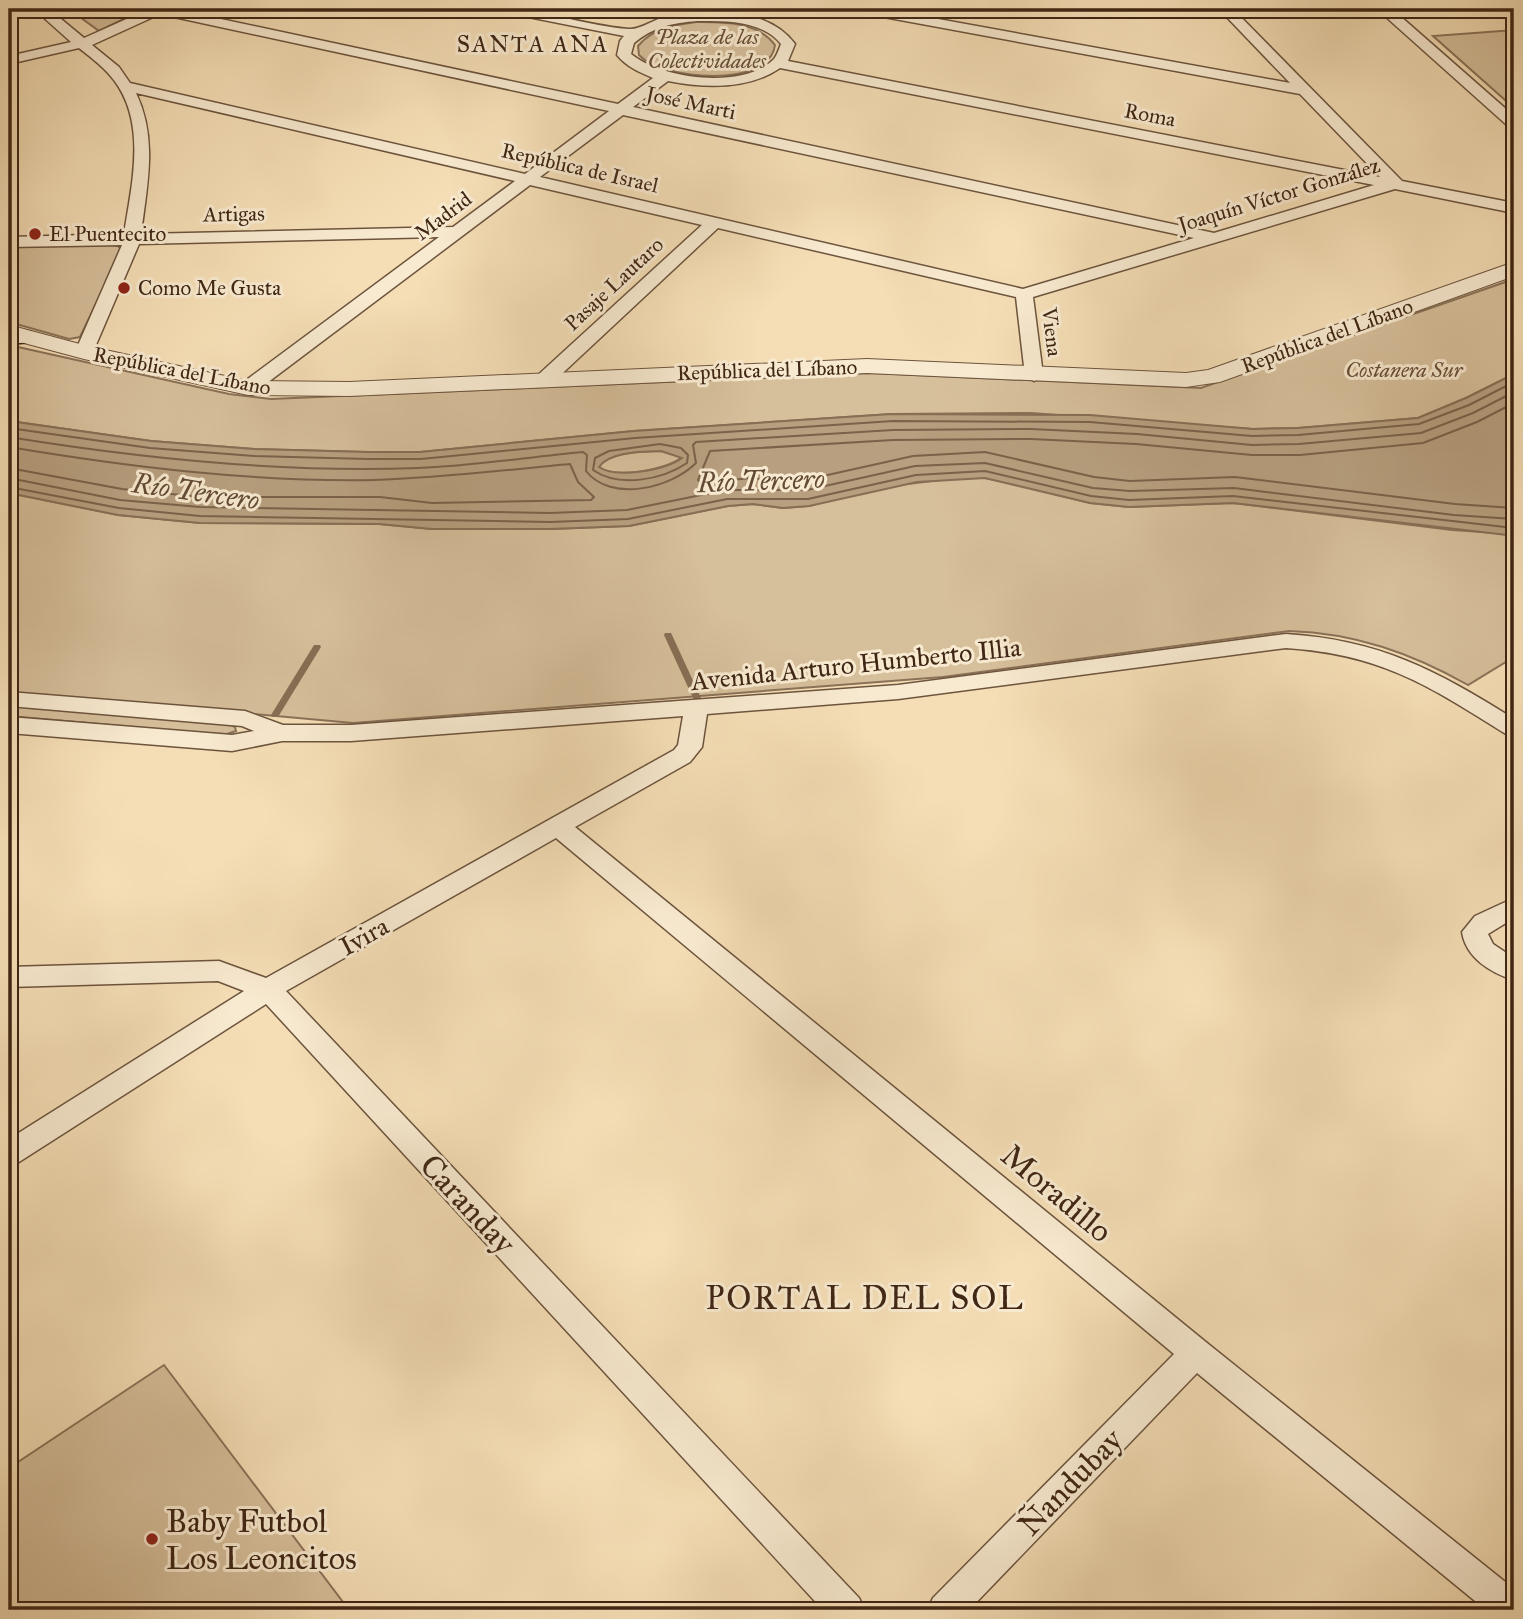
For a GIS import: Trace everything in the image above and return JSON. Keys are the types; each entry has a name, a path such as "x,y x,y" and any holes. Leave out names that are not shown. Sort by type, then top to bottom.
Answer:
{"street":[{"path":"41,9 114,69 137,111 143,158 132,240 84,352"},
{"path":"9,60 84,43 158,9"},
{"name":"José Marti","path":"158,9 1218,238"},
{"path":"508,9 633,34"},
{"path":"742,19 756,9"},
{"path":"862,9 1304,90"},
{"name":"Joaquín Víctor González","path":"1024,294 1395,184 1226,9"},
{"path":"1384,9 1514,124"},
{"path":"681,18 742,19 766,26 783,36 788,44 787,53 778,63 758,74 722,80 663,77 637,68 629,61 624,48 633,34 654,24 681,18"},
{"name":"Roma","path":"778,63 1514,208"},
{"name":"Madrid","path":"248,388 460,232 663,77"},
{"name":"República de Israel","path":"125,86 1024,294"},
{"name":"Pasaje Lautaro","path":"545,379 715,222"},
{"name":"Artigas","path":"9,242 460,232"},
{"name":"República del Líbano","path":"13,335 248,388 349,389 867,366 1186,380 1212,377 1514,270"},
{"name":"Viena","path":"1024,294 1034,375"},
{"name":"Avenida Arturo Humberto Illia","path":"9,725 232,743 282,733 351,733 949,687 1286,641 1310,641 1361,649 1383,656 1429,676 1514,729"},
{"name":"Avenida Arturo Humberto Illia","path":"9,699 245,719 282,733"},
{"name":"Ivira","path":"9,1154 268,989 682,756 690,747 696,708"},
{"name":"Moradillo","path":"559,827 1196,1353 1513,1610"},
{"path":"1514,907 1485,923 1475,932 1475,940 1481,949 1514,970"},
{"name":"Caranday","path":"9,977 219,971 268,989 847,1610"},
{"name":"Ñandubay","path":"945,1610 1196,1353"}],"green space":[{"path":"69,9 138,9 142,10 99,31"},
{"name":"Plaza de las Colectividades","path":"696,22 739,24 759,31 775,45 769,59 755,69 714,76 669,70 651,64 639,55 638,46 650,35 672,26"},
{"path":"1514,30 1514,108 1433,36"},
{"path":"9,246 118,246 122,250 80,337 69,339 9,322"},
{"name":"Costanera Sur","path":"1514,279 1514,374 1418,418 1253,429 1031,413 892,414 634,431 420,452 254,449 151,441 9,421 9,345 229,394 271,399 871,373 1201,388"},
{"path":"661,451 682,457 665,466 629,473 607,471 599,467 618,455"},
{"path":"957,478 985,478 1090,503 1129,507 1233,503 1452,530 1514,534 1514,657 1468,685 1425,663 1382,647 1337,636 1289,631 943,677 353,723 9,692 9,493 118,515 200,523 550,529 629,526 728,506 809,506 883,487"},
{"path":"9,705 229,724 235,727 236,731 224,735 9,716"},
{"name":"Baby Futbol Los Leoncitos","path":"164,1365 349,1610 9,1610 9,1468"}],"water":[{"name":"Río Tercero","path":"1514,374 1514,534 1233,503 1129,507 1090,503 985,478 917,482 809,506 728,506 629,526 550,529 200,523 118,515 9,493 9,421 151,441 254,449 420,452 634,431 892,414 1090,415 1253,429 1298,428 1418,418","holes":["661,451 682,458 665,466 629,473 607,471 599,467 611,458 637,452"]}],"waterway":[{"path":"9,630 12,627"},
{"path":"668,635 697,698"},
{"path":"275,715 317,647"}],"place":[{"name":"El Puentecito","path":"35,234"},
{"name":"Como Me Gusta","path":"124,288"},
{"name":"Baby Futbol Los Leoncitos","path":"152,1539"}],"district":[{"name":"SANTA ANA","path":"533,44"},
{"name":"PORTAL DEL SOL","path":"865,1297"}]}
